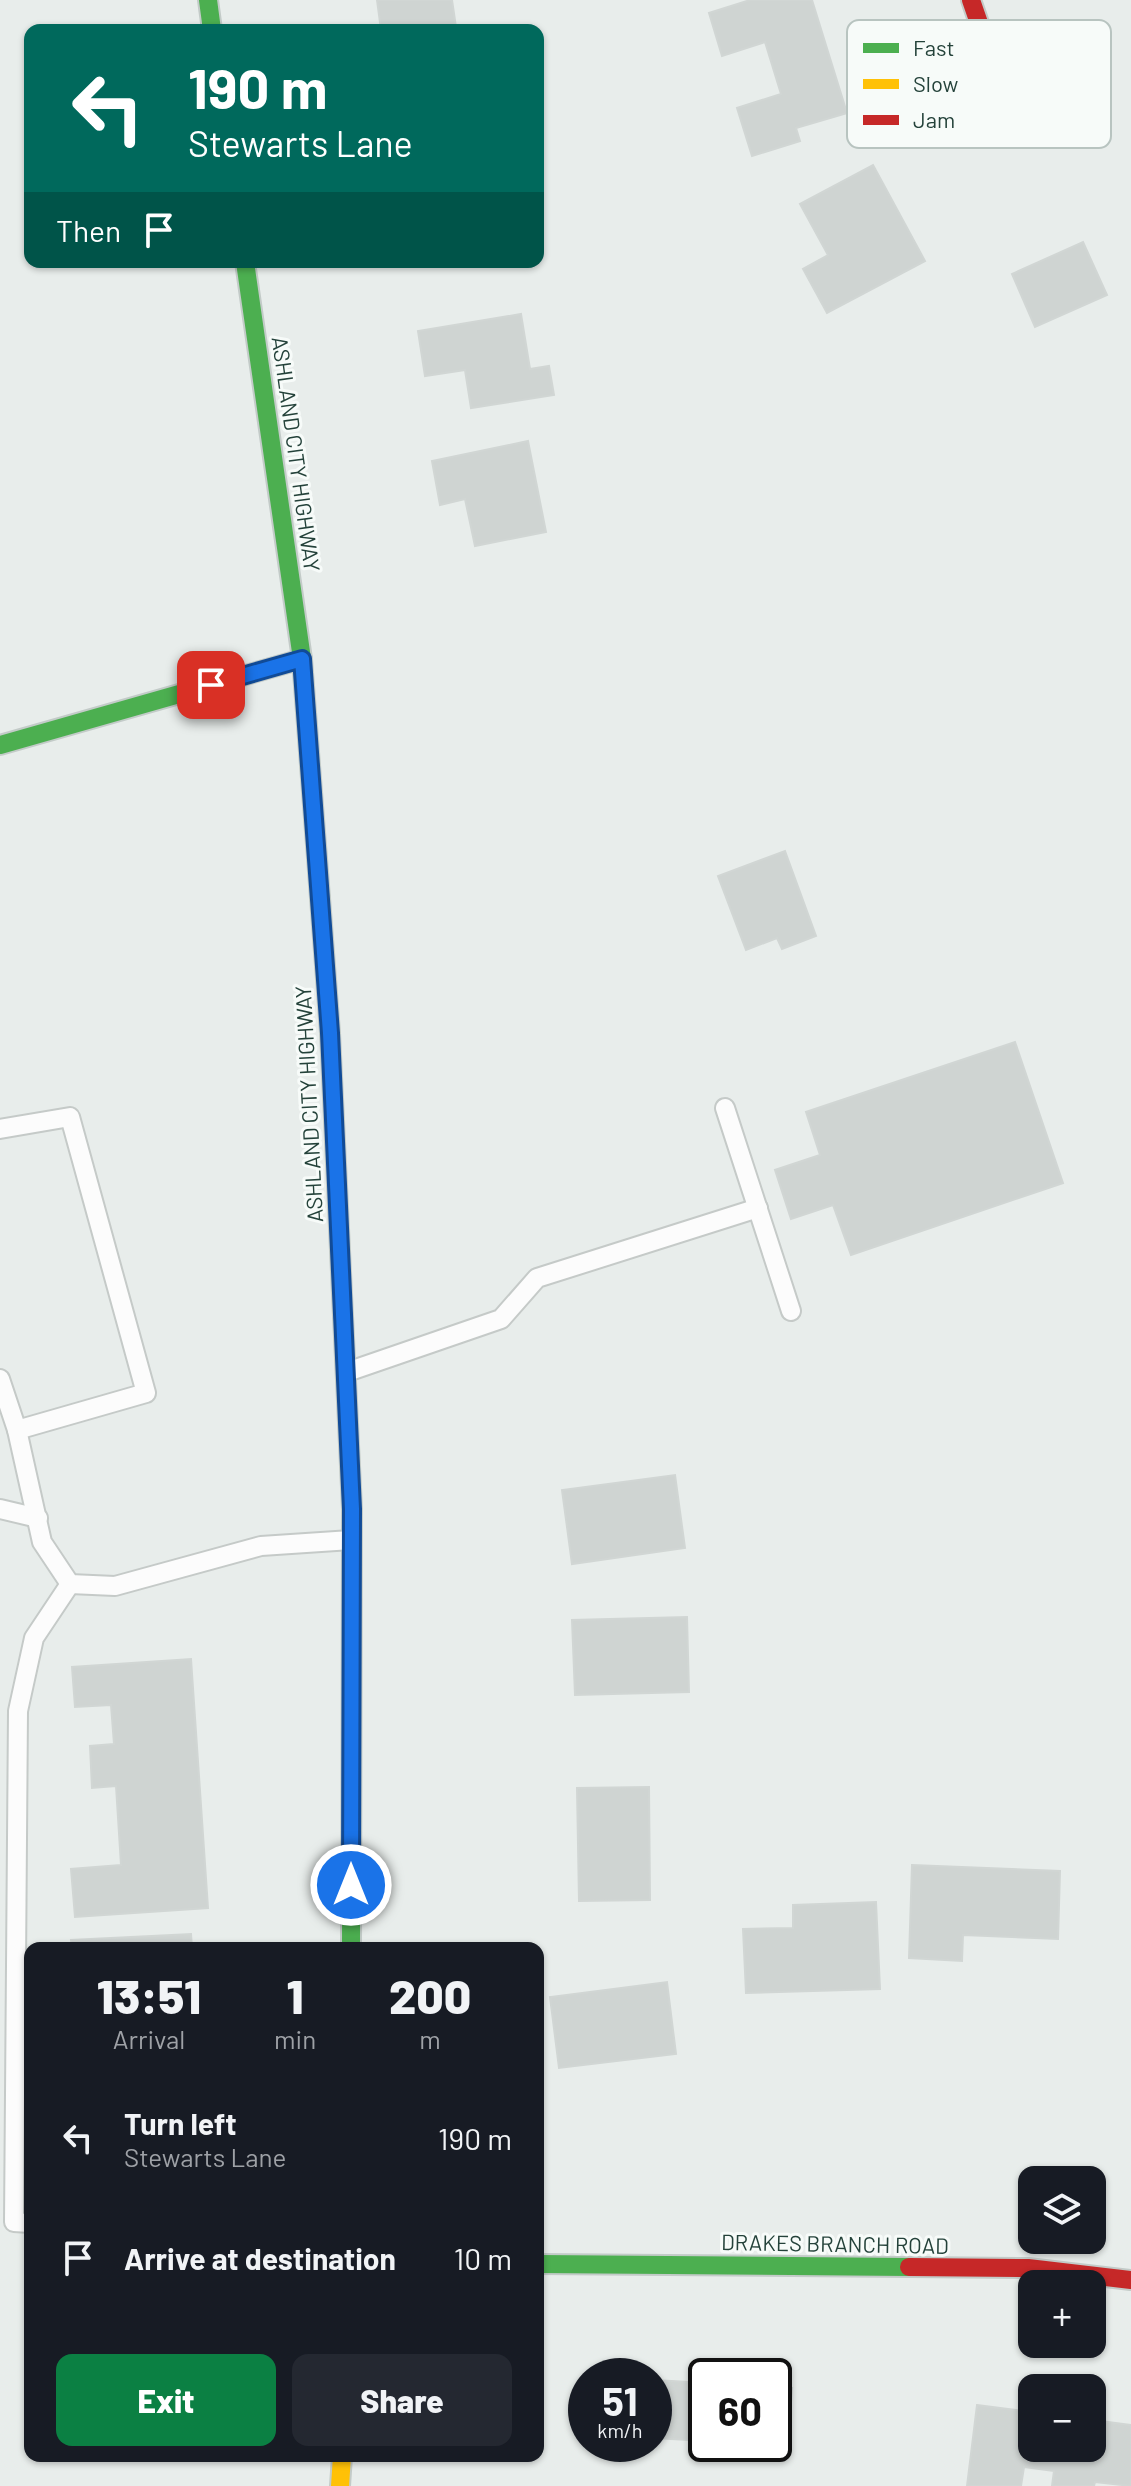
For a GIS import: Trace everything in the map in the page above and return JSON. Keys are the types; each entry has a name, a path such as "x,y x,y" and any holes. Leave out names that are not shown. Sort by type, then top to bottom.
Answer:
{"main road":[{"path":"208,0 211,24"},
{"path":"971,0 978,20"},
{"name":"ASHLAND CITY HIGHWAY","path":"246,268 302,659 330,1033 351,1540 351,1942"},
{"path":"0,745 302,659"},
{"name":"DRAKES BRANCH ROAD","path":"544,2264 1028,2268 1131,2280"},
{"path":"340,2486 342,2462"}],"lane":[{"path":"725,1108 791,1311"},
{"path":"0,1129 70,1117 146,1393 17,1430"},
{"path":"345,1372 501,1319 537,1278 758,1208"},
{"path":"0,1379 17,1430 42,1542 70,1584"},
{"path":"0,1509 38,1518"},
{"path":"70,1584 115,1586 261,1546 351,1540"},
{"path":"15,2223 18,1711 34,1638 70,1584"}],"building":[{"path":"377,0 452,0 456,24 380,24"},
{"path":"750,0 812,0 847,113 796,128 800,141 752,156 737,108 781,94 765,42 722,56 709,13"},
{"path":"873,165 925,261 827,313 803,269 828,255 800,204"},
{"path":"1083,242 1107,295 1035,327 1012,274"},
{"path":"521,314 530,369 549,366 554,395 471,408 465,370 425,376 418,331"},
{"path":"528,441 546,532 475,546 465,499 440,505 432,461"},
{"path":"785,851 816,936 782,949 777,938 746,950 718,876"},
{"path":"1015,1042 1063,1183 851,1255 833,1205 791,1219 775,1170 820,1155 806,1112"},
{"path":"675,1475 685,1548 572,1564 562,1490"},
{"path":"687,1617 689,1692 575,1695 572,1620"},
{"path":"191,1659 208,1908 75,1917 71,1869 121,1865 116,1786 92,1788 90,1746 114,1744 111,1705 75,1707 72,1667"},
{"path":"649,1787 650,1900 579,1901 577,1788"},
{"path":"912,1865 1060,1871 1058,1939 963,1935 962,1961 909,1958"},
{"path":"876,1902 880,1989 746,1993 743,1929 793,1928 793,1905"},
{"path":"191,1934 192,1942 71,1942"},
{"path":"667,1982 676,2054 559,2068 550,1997"},
{"path":"672,2381 688,2382 688,2440 672,2439"},
{"path":"977,2405 1018,2410 1018,2462 1106,2462 1106,2422 1131,2425 1131,2486 1095,2482 1094,2486 1052,2486 1054,2471 1024,2467 1021,2486 967,2486"}],"traffic: fast":[{"path":"208,0 211,24"},
{"path":"246,268 302,659 320,898"},
{"path":"0,745 302,659"},
{"path":"343,1316 352,1509 351,1942"},
{"path":"544,2264 909,2267"}],"traffic: slow":[{"path":"340,2486 342,2462"}],"traffic: jam":[{"path":"971,0 978,20"},
{"path":"320,898 330,1033 343,1316"},
{"path":"909,2267 1028,2268 1131,2280"}],"route":[{"path":"211,685 302,659 330,1033 352,1509 351,1885"}]}
